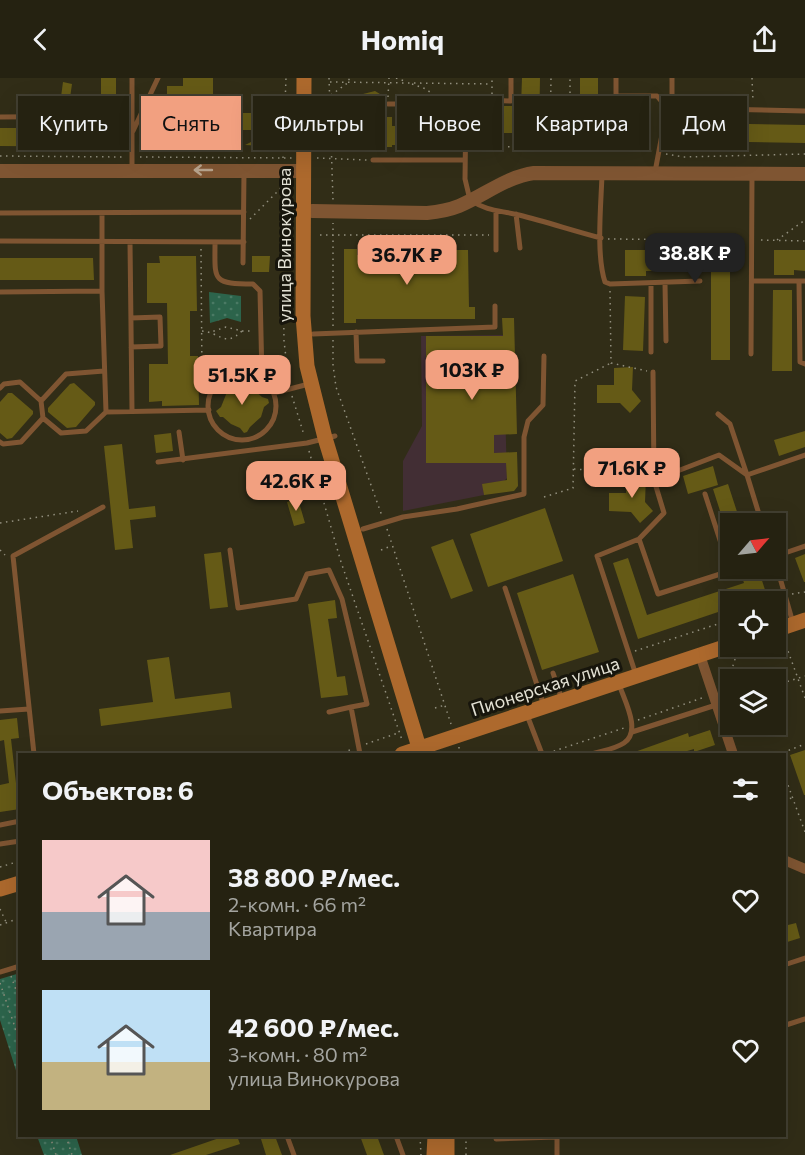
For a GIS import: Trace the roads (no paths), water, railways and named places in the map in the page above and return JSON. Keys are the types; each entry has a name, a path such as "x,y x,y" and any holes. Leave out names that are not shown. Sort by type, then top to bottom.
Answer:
{"main road":[{"name":"улица Винокурова","path":"304,78 313,334 330,437"},
{"name":"улица Винокурова","path":"308,164 313,78"},
{"name":"улица Винокурова","path":"308,211 303,316 304,344 310,384 330,437 425,751"},
{"name":"Пионерская улица","path":"410,753 425,751 618,682 700,655 720,651"},
{"path":"0,889 18,884"},
{"path":"435,1137 435,1155"},
{"path":"447,1137 447,1155"}],"street":[{"path":"0,171 132,164 244,170 308,164"},
{"path":"308,211 427,213 443,211 519,175 534,173 805,174"},
{"path":"700,655 733,753"},
{"path":"786,861 805,869"}],"lane":[{"path":"132,78 132,164"},
{"path":"132,132 158,78"},
{"path":"502,101 511,101 511,78"},
{"path":"616,78 616,96 657,96 661,101"},
{"path":"672,78 672,96"},
{"path":"388,104 397,104"},
{"path":"747,110 805,111"},
{"path":"0,117 132,116"},
{"path":"655,174 661,141"},
{"path":"465,150 465,179 470,200 496,212 516,214 601,238"},
{"path":"373,160 464,160"},
{"path":"243,263 244,170"},
{"path":"602,174 601,238 605,282 610,284 665,283 700,280"},
{"path":"751,354 752,174"},
{"path":"0,213 244,212"},
{"path":"496,212 496,250"},
{"path":"102,213 106,412"},
{"path":"516,214 520,248"},
{"path":"0,241 244,242"},
{"path":"130,242 132,410"},
{"path":"215,242 216,272 219,279 228,284 252,284 259,288 262,378"},
{"path":"752,281 802,281 800,362 805,364"},
{"path":"651,283 651,352"},
{"path":"665,283 666,341"},
{"path":"0,292 102,291"},
{"path":"313,334 495,327 495,306"},
{"path":"131,318 160,317 161,346 131,347"},
{"path":"356,332 357,361 383,361"},
{"path":"359,531 385,522 524,494 524,437 528,421 543,405 544,356"},
{"path":"40,401 66,374 104,371"},
{"path":"243,372 262,378 274,393 277,406 274,420 261,435 248,440 234,440 222,434 213,423 208,410 215,386 231,374 243,372"},
{"path":"636,676 597,556 639,539 664,513 654,477 652,372"},
{"path":"0,388 4,384 20,382 40,401 43,417 61,433 86,431 106,412 208,410"},
{"path":"274,393 310,384"},
{"path":"718,414 730,424 759,513"},
{"path":"0,442 3,444 21,442 43,417"},
{"path":"179,432 183,460"},
{"path":"158,462 307,443 330,437"},
{"path":"654,477 719,455 747,475"},
{"path":"747,475 805,455"},
{"path":"705,494 720,540"},
{"path":"34,753 14,556 103,507"},
{"path":"639,539 658,594 720,574"},
{"path":"786,553 805,546"},
{"path":"230,550 238,608 296,600 308,574 329,570 342,600 367,704 329,712"},
{"path":"780,579 785,596 788,626"},
{"path":"505,588 544,707"},
{"path":"553,673 562,701"},
{"path":"595,753 622,744 628,740 632,732 632,723 618,682"},
{"path":"632,732 715,699"},
{"path":"351,707 360,753"},
{"path":"0,711 29,709"},
{"path":"527,713 543,753"},
{"path":"0,825 18,821"},
{"path":"0,844 18,841"},
{"path":"786,964 805,958"},
{"path":"0,972 18,967"},
{"path":"786,1025 805,1019"},
{"path":"287,1137 294,1155"},
{"path":"396,1137 403,1155"},
{"path":"496,1139 557,1137 557,1155"}]}
